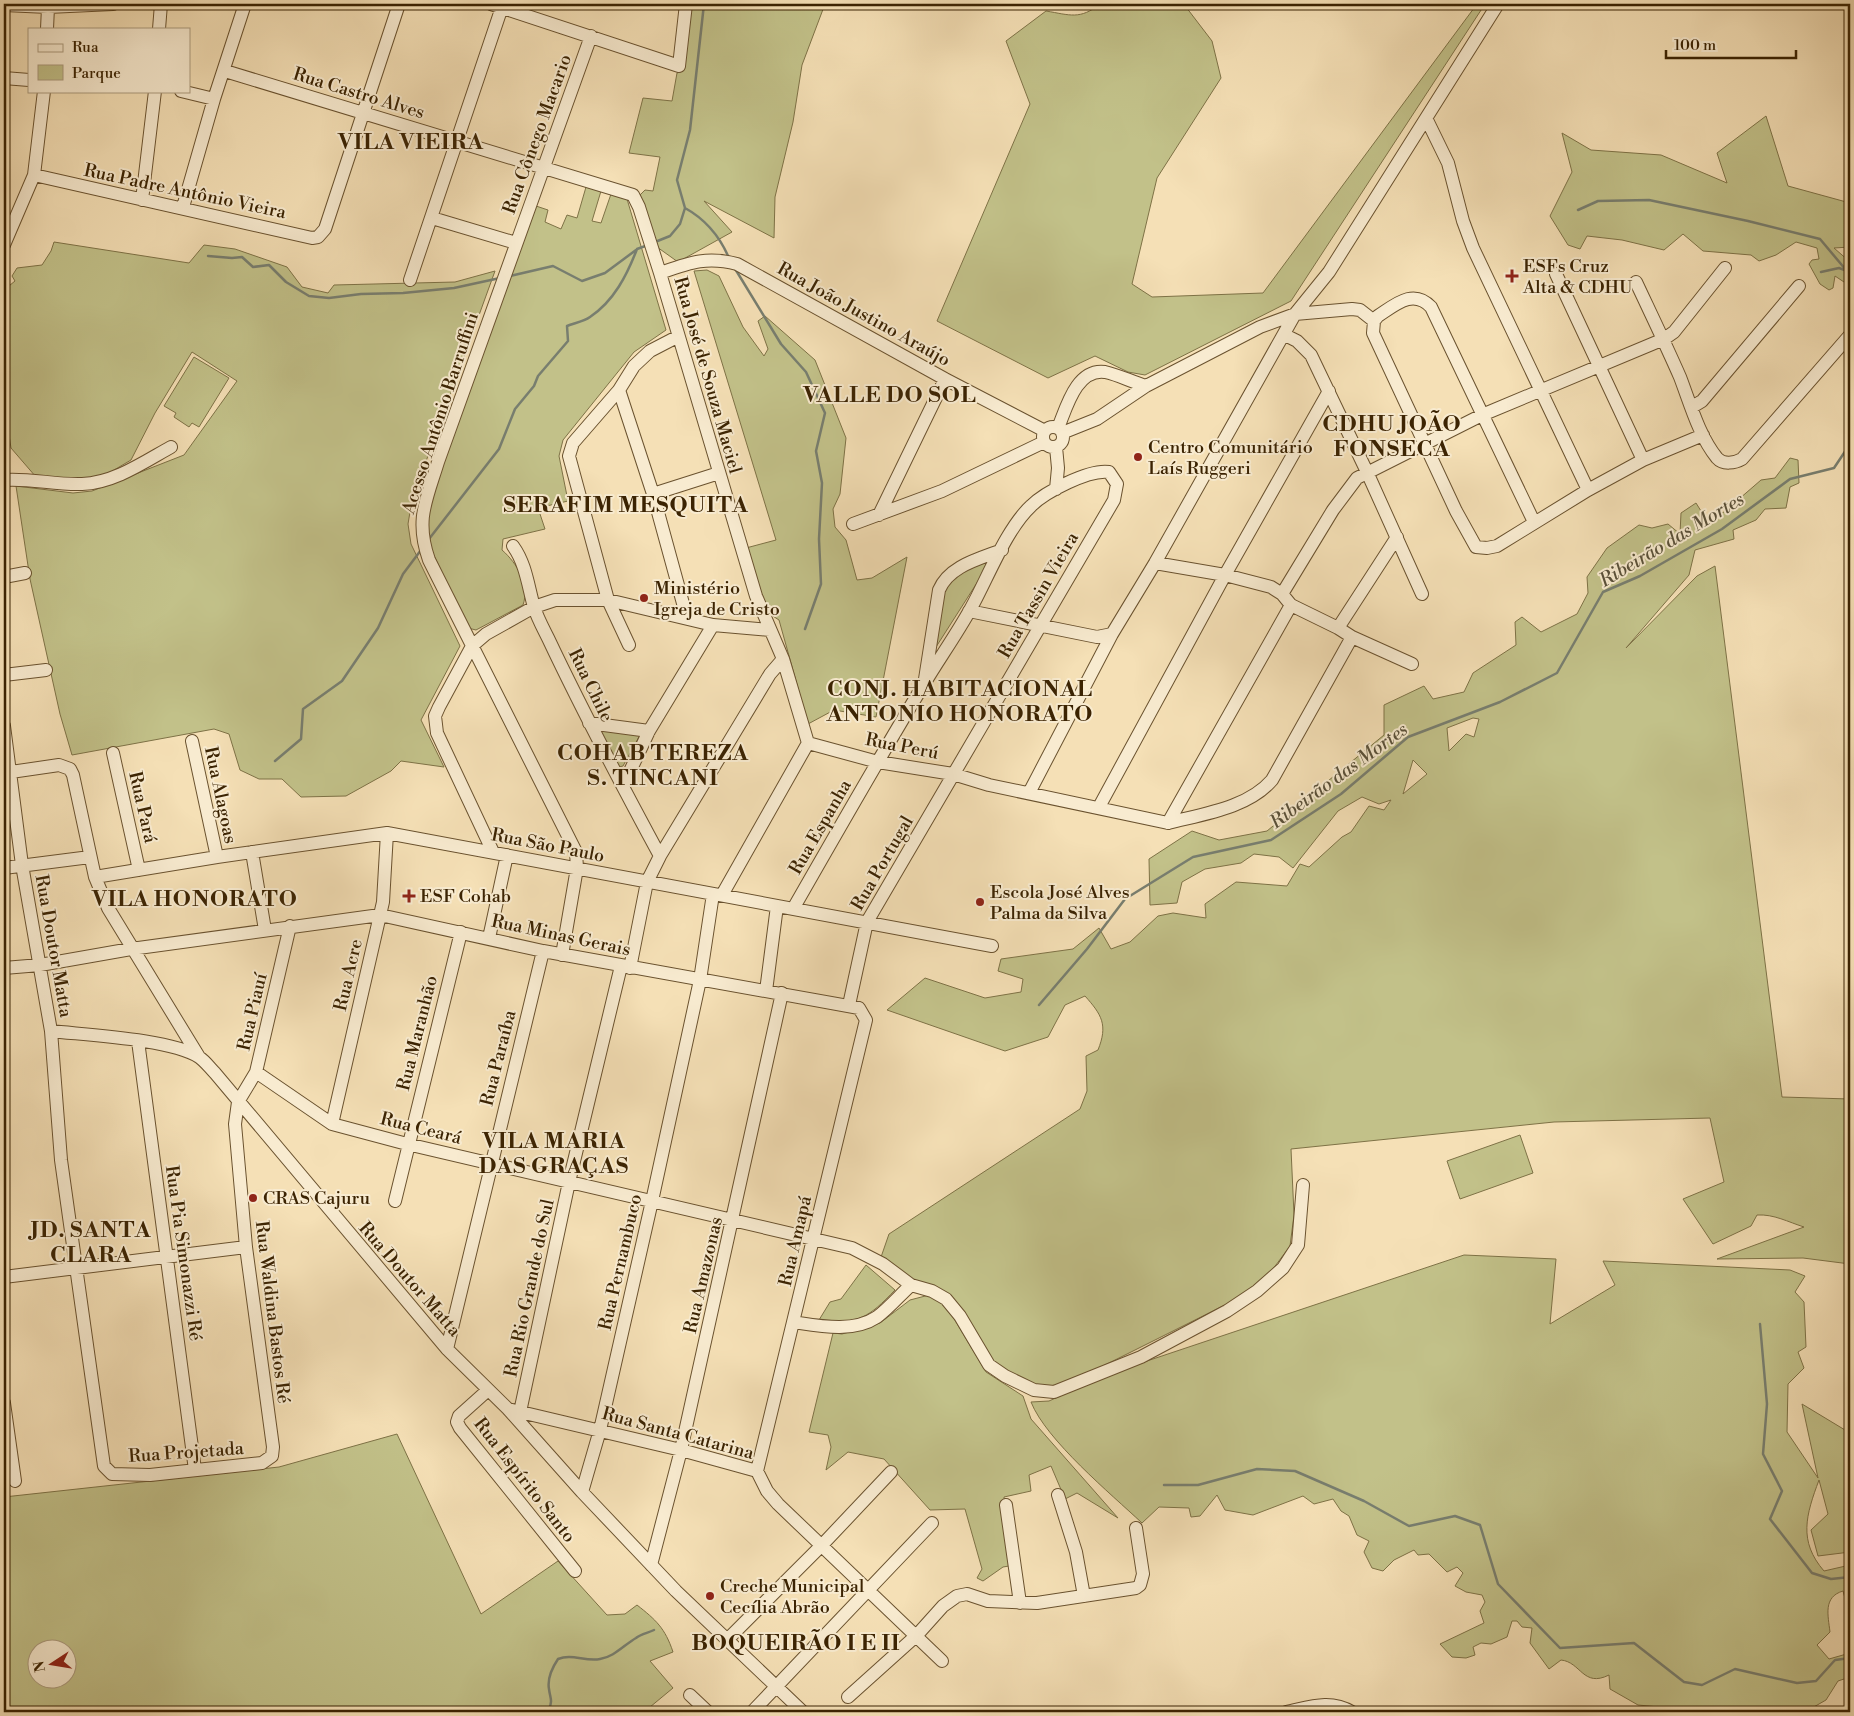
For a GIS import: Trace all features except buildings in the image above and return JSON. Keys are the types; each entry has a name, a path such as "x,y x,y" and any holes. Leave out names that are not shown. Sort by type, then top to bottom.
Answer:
{"street":[{"path":"4,5 48,7 113,4"},
{"path":"160,28 161,4"},
{"path":"183,208 214,99 225,71 245,4"},
{"path":"364,113 398,4"},
{"path":"410,280 458,140 498,5 680,66 686,4"},
{"path":"1029,793 1112,634 1155,563 1285,335 1295,314 1328,272 1498,4"},
{"path":"47,28 48,7"},
{"name":"Rua Cônego Macario","path":"516,243 591,36"},
{"name":"Rua Castro Alves","path":"225,71 626,191"},
{"path":"4,78 28,80"},
{"path":"4,245 34,176 44,92"},
{"path":"142,200 155,92"},
{"path":"185,92 214,99"},
{"name":"Rua Padre Antônio Vieira","path":"34,176 312,238 318,237 325,229 364,113"},
{"path":"1426,120 1448,163 1463,220 1473,248 1588,490"},
{"name":"Rua José de Souza Maciel","path":"626,191 637,200 756,596 783,659 808,743"},
{"path":"432,218 516,243"},
{"name":"Acesso Antônio Barruffini","path":"516,243 438,462 422,512 421,528 429,560 569,835 576,852 578,868"},
{"name":"Rua João Justino Araújo","path":"660,273 704,259 721,260 737,264 944,379 1048,440"},
{"path":"1282,594 1346,492 1357,478 1482,415 1664,339 1674,332 1725,268"},
{"path":"1556,274 1643,460"},
{"path":"1636,282 1664,339 1703,435 1718,459 1729,462 1742,458 1850,335"},
{"path":"1692,407 1702,401 1799,286"},
{"path":"1373,324 1402,300 1415,297 1425,301 1431,307 1534,522"},
{"path":"1056,490 1058,468 1048,440 1052,427 1060,431 1097,419 1146,386 1260,327 1295,314 1352,309 1360,310 1373,324 1470,540 1476,547 1487,548 1497,546 1588,490 1643,460 1703,435"},
{"path":"1285,335 1305,348 1311,355 1367,472 1422,594"},
{"path":"629,644 608,600 569,456 573,443 618,390 634,366 650,351 677,337"},
{"path":"853,524 942,491 1048,440 1061,442 1060,431 1073,391 1092,374 1103,372 1146,386"},
{"path":"878,515 944,379"},
{"path":"618,390 653,494 687,618"},
{"path":"1099,807 1225,575 1329,391"},
{"path":"4,480 24,479 83,484 105,480 171,448"},
{"name":"Rua Espanha","path":"793,909 924,683 969,611 1002,550 1030,506 1056,490 1102,471 1109,472 1117,484"},
{"path":"653,494 719,473"},
{"name":"Rua Tassin Vieira","path":"953,774 1042,626 1114,500 1117,484"},
{"path":"1338,628 1397,537"},
{"name":"Rua Chile","path":"513,546 519,554 531,590 534,607 589,722 660,856"},
{"path":"924,683 933,623 943,580 971,563 1002,550"},
{"path":"1155,563 1225,575 1271,588 1282,594 1291,605 1352,637 1412,664"},
{"path":"4,577 25,574"},
{"path":"493,852 437,733 435,716 472,646 486,634 534,607 555,600 608,600 713,625 770,630"},
{"path":"1168,823 1291,605"},
{"path":"969,611 1097,637 1112,634"},
{"path":"623,786 649,731 713,625"},
{"path":"1168,823 1210,813 1262,791 1272,780 1352,637"},
{"name":"Rua Rio Grande do Sul","path":"514,1411 570,1182 647,882 660,856 770,674 783,659"},
{"path":"4,675 46,670"},
{"path":"589,722 649,731"},
{"name":"Rua Doutor Matta","path":"4,726 7,772 51,1031 138,1041 177,1048 199,1057 215,1073 446,1349 488,1390 514,1411 582,1492 651,1565 726,1640 803,1712"},
{"name":"Rua Alagoas","path":"192,741 217,857"},
{"path":"717,894 808,743"},
{"name":"Rua Perú","path":"808,743 878,762 953,774 989,784 1168,823"},
{"name":"Rua Pará","path":"113,753 139,870"},
{"path":"7,772 59,765 70,769 73,775 95,877 108,908 130,948 199,1057"},
{"name":"Rua Portugal","path":"849,1005 867,922 953,774"},
{"name":"Rua São Paulo","path":"95,877 217,857 387,833 992,946"},
{"name":"Rua Acre","path":"332,1124 383,902 387,833"},
{"path":"252,852 265,930"},
{"path":"489,938 507,855"},
{"path":"4,868 90,857"},
{"path":"562,955 578,868"},
{"name":"Rua Pernambuco","path":"582,1492 600,1430 652,1201 717,894"},
{"path":"766,991 777,906"},
{"name":"Rua Minas Gerais","path":"4,968 40,965 130,948 380,915 562,955 849,1005"},
{"name":"Rua Piauí","path":"238,1102 256,1072 290,926"},
{"name":"Rua Maranhão","path":"395,1201 407,1144 461,932"},
{"name":"Rua Paraíba","path":"446,1349 490,1162 543,951"},
{"name":"Rua Amazonas","path":"651,1565 681,1450 782,993"},
{"name":"Rua Amapá","path":"757,1470 866,1020 859,1008 849,1005"},
{"path":"51,1031 61,1160 77,1268"},
{"name":"Rua Pia Simonazzi Ré","path":"138,1041 195,1470"},
{"name":"Rua Ceará","path":"256,1072 332,1124 407,1144 852,1248 883,1264 911,1285 932,1291 946,1299 960,1316 989,1365 1005,1376 1034,1390 1054,1392 1141,1357 1227,1311 1257,1291 1283,1268 1298,1245 1303,1185"},
{"name":"Rua Waldina Bastos Ré","path":"238,1102 235,1139 246,1246 273,1447 272,1456 262,1463"},
{"path":"4,1277 246,1246"},
{"name":"Rua Projetada","path":"77,1268 101,1456 108,1471 112,1474 150,1475 262,1463"},
{"path":"793,1322 830,1328 854,1326 876,1317 911,1285"},
{"name":"Rua Espírito Santo","path":"488,1390 459,1416 457,1422 575,1571"},
{"path":"4,1404 15,1481"},
{"name":"Rua Santa Catarina","path":"514,1411 600,1430 757,1470 767,1491 778,1504 823,1544 942,1661"},
{"path":"726,1640 823,1544 890,1472"},
{"path":"1058,1495 1076,1552 1084,1596"},
{"path":"1006,1505 1020,1603"},
{"path":"752,1712 932,1523"},
{"path":"848,1697 917,1635 944,1606 957,1596 967,1594 988,1601 1020,1603 1136,1588 1140,1585 1143,1574 1136,1528"},
{"path":"690,1695 708,1712"},
{"path":"1286,1712 1332,1704 1352,1712"}],"green space":[{"path":"691,4 825,4 802,65 793,122 775,197 774,238 704,201 732,232 678,262 657,247 640,195 645,190 653,191 660,157 629,153 643,98 672,101 677,73 683,71"},
{"path":"1100,4 1189,4 1186,7 1212,41 1221,78 1157,178 1132,284 1152,297 1263,293 1477,4 1485,4 1291,301 1145,375 1128,372 1095,356 1048,378 937,321 1030,104 1006,41 1046,11 1074,15 1086,12"},
{"path":"1766,116 1788,186 1850,203 1850,247 1834,248 1850,262 1850,286 1835,276 1833,288 1829,290 1820,284 1809,264 1812,260 1819,259 1817,248 1796,242 1776,255 1759,261 1751,255 1703,251 1683,234 1664,250 1622,240 1587,236 1580,249 1568,245 1550,216 1572,172 1562,133 1591,150 1661,155 1727,183 1717,153"},
{"path":"586,187 601,191 592,221 601,223 611,194 627,199 666,330 634,352 563,440 559,456 568,501 538,508 545,529 503,539 502,550 513,561 521,575 525,590 523,605 476,630 468,628 430,547 426,508 536,206 548,210 545,222 561,229 567,215 577,218"},
{"path":"54,242 189,263 204,245 235,249 287,267 302,287 328,293 334,285 455,282 495,271 412,500 408,524 411,544 460,646 421,720 444,767 401,761 391,771 346,796 301,797 282,779 259,779 240,770 229,734 214,729 72,755 60,714 30,579 16,486 73,493 92,491 184,455 237,381 192,352 155,413 131,460 109,473 89,480 36,477 11,448 9,435 4,430 4,290 15,281 12,276 17,268 42,265 51,251"},
{"path":"707,270 719,276 743,327 764,356 768,349 758,321 765,316 815,360 846,438 840,494 833,509 835,527 846,540 857,580 872,578 907,557 876,717 834,710 808,724 779,620 765,611 746,548 776,540 694,271"},
{"path":"194,357 229,378 199,427 192,423 189,427 174,417 176,413 164,406"},
{"path":"1790,458 1798,460 1799,483 1790,487 1786,508 1765,509 1756,520 1733,530 1734,539 1695,550 1689,575 1626,648 1697,576 1715,566 1782,1097 1850,1099 1850,1264 1803,1258 1717,1259 1804,1227 1775,1217 1757,1215 1751,1226 1713,1244 1683,1199 1724,1182 1710,1118 1554,1122 1291,1149 1294,1215 1290,1246 1270,1273 1235,1300 1063,1386 1034,1386 992,1367 953,1301 906,1278 880,1260 889,1234 1080,1109 1087,1091 1086,1056 1098,1050 1103,1034 1102,1021 1096,1009 1085,996 1065,1005 1048,1037 1005,1051 887,1010 925,978 985,998 1021,992 1023,979 998,971 1001,959 1073,949 1099,928 1111,949 1130,942 1158,916 1173,913 1206,918 1205,904 1236,882 1287,886 1300,864 1309,867 1342,837 1351,832 1369,806 1384,810 1391,800 1379,804 1362,797 1338,811 1293,868 1279,857 1254,854 1241,863 1205,869 1182,882 1177,903 1150,905 1149,859 1192,831 1219,840 1267,831 1384,735 1384,705 1424,686 1433,699 1464,692 1473,673 1516,645 1515,622 1522,617 1541,632 1577,614 1588,593 1587,577 1607,548 1639,525 1652,528 1668,524 1680,534 1681,513 1696,503 1706,519 1724,512 1761,480 1775,478","holes":["1473,718 1479,719 1474,737 1466,734 1449,751 1447,728","1413,760 1427,774 1403,794"]},
{"path":"988,561 989,564 936,647 932,641 947,579"},
{"path":"596,730 640,735 623,766 619,767"},
{"path":"1520,1135 1533,1173 1460,1199 1447,1161"},
{"path":"1464,1255 1556,1259 1550,1324 1615,1285 1603,1261 1790,1270 1805,1276 1795,1292 1804,1302 1806,1347 1798,1352 1804,1368 1788,1384 1787,1432 1818,1478 1802,1404 1850,1433 1850,1552 1818,1556 1811,1530 1828,1514 1819,1480 1808,1516 1807,1527 1810,1549 1824,1571 1850,1565 1850,1617 1843,1591 1832,1598 1830,1602 1828,1613 1830,1632 1817,1645 1829,1659 1850,1653 1850,1677 1838,1681 1826,1700 1805,1712 1666,1712 1659,1707 1638,1705 1610,1689 1609,1675 1593,1678 1568,1662 1561,1660 1549,1669 1530,1643 1532,1628 1522,1627 1517,1621 1512,1621 1507,1637 1491,1644 1481,1643 1473,1647 1475,1655 1466,1658 1452,1657 1440,1644 1484,1623 1480,1611 1485,1602 1482,1595 1466,1592 1455,1586 1463,1573 1457,1567 1447,1572 1429,1554 1418,1555 1414,1550 1394,1560 1383,1571 1372,1568 1364,1552 1369,1541 1357,1535 1349,1516 1341,1511 1333,1499 1314,1504 1303,1496 1253,1515 1225,1510 1217,1495 1200,1516 1191,1517 1189,1508 1159,1507 1142,1523 1080,1466 1050,1433 1031,1402 1049,1401 1114,1372"},
{"path":"866,1265 895,1290 878,1307 862,1317 844,1321 819,1320 830,1302 841,1299"},
{"path":"929,1295 947,1307 986,1372 1023,1396 1031,1419 1118,1518 1077,1493 1065,1499 1051,1466 1029,1475 1031,1491 1004,1497 1009,1566 1003,1567 983,1581 977,1578 982,1569 965,1509 930,1510 884,1459 848,1452 826,1470 831,1447 828,1435 809,1432 833,1333 842,1334 880,1323 910,1300"},
{"path":"397,1434 481,1614 558,1561 607,1615 625,1614 637,1605 655,1620 667,1637 673,1652 650,1661 673,1688 644,1712 4,1712 4,1497 279,1467"}],"waterway":[{"path":"655,242 670,236 680,224 685,208 677,180 690,130 704,4"},
{"path":"1578,210 1598,201 1649,200 1748,221 1820,239 1846,270"},
{"path":"685,208 711,229 729,258"},
{"path":"429,539 499,449 515,409 534,386 538,376 568,341 567,326 587,319 598,311 619,287 637,249 648,245"},
{"path":"510,276 553,266 582,281 605,273 636,250"},
{"path":"208,256 242,257 253,267 269,265 286,282 309,296 329,298 454,288 500,278"},
{"path":"734,267 781,344 806,372 825,413 816,451 822,483 819,539 821,584 805,629"},
{"path":"1821,272 1839,268 1850,272"},
{"name":"Ribeirão das Mortes","path":"1039,1005 1087,949 1125,899 1193,857 1271,840 1341,794 1408,737 1500,702 1557,673 1603,592 1640,576 1722,529 1790,479 1834,468 1850,444"},
{"path":"275,761 301,739 303,709 342,681 378,628 403,574 421,550"},
{"path":"1760,1324 1767,1404 1763,1454 1782,1491 1770,1519 1812,1573 1831,1579 1850,1577"},
{"path":"1164,1485 1198,1485 1257,1469 1295,1471 1364,1501 1409,1526 1455,1516 1480,1525 1498,1584 1560,1648 1634,1643 1684,1682 1702,1685 1735,1669 1797,1683 1816,1681 1835,1660 1850,1658"},
{"path":"541,1712 549,1709 550,1706 549,1677 558,1659 563,1657 594,1660 605,1658 638,1637 654,1630"}],"place":[{"name":"ESFs Cruz Alta & CDHU","path":"1512,276"},
{"name":"Centro Comunitário Laís Ruggeri","path":"1138,457"},
{"name":"Ministério Igreja de Cristo","path":"644,598"},
{"name":"ESF Cohab","path":"409,896"},
{"name":"Escola José Alves Palma da Silva","path":"980,902"},
{"name":"CRAS Cajuru","path":"253,1198"},
{"name":"Creche Municipal Cecília Abrão","path":"710,1596"}],"district":[{"name":"VILA VIEIRA","path":"411,141"},
{"name":"VALLE DO SOL","path":"890,394"},
{"name":"CDHU JOÃO FONSECA","path":"1392,436"},
{"name":"SERAFIM MESQUITA","path":"626,504"},
{"name":"CONJ. HABITACIONAL ANTONIO HONORATO","path":"960,700"},
{"name":"COHAB TEREZA S. TINCANI","path":"653,764"},
{"name":"VILA HONORATO","path":"195,898"},
{"name":"VILA MARIA DAS GRAÇAS","path":"554,1152"},
{"name":"JD. SANTA CLARA","path":"91,1242"},
{"name":"BOQUEIRÃO I E II","path":"796,1642"}]}
